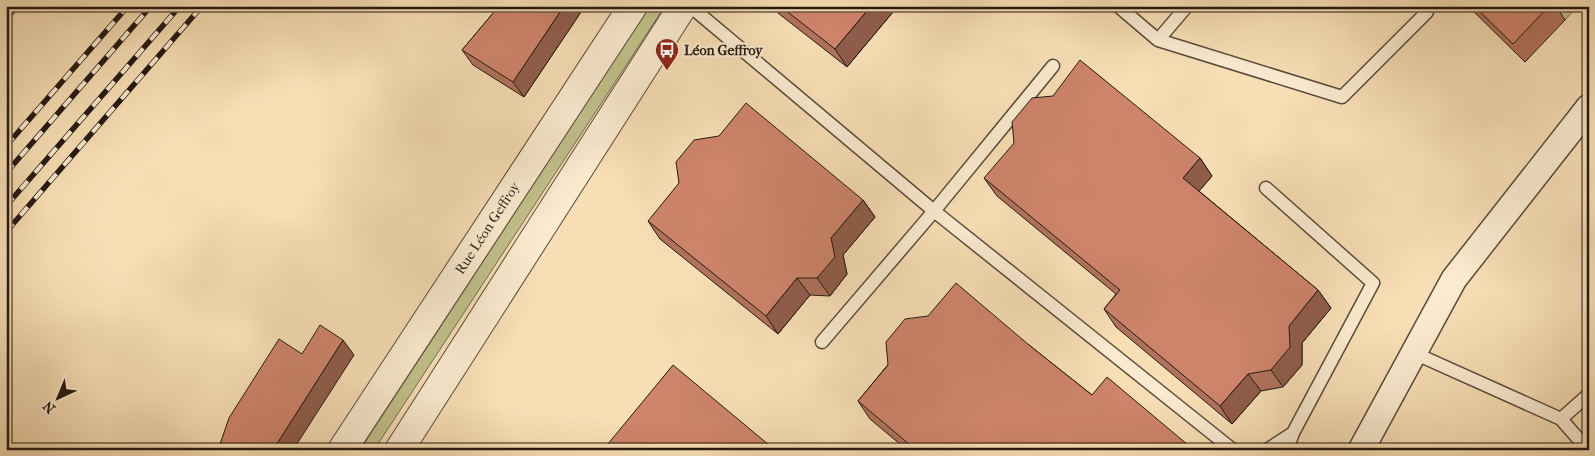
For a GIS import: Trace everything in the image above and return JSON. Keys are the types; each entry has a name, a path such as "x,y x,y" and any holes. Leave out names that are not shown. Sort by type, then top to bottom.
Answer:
{"street":[{"name":"Rue Léon Geffroy","path":"342,450 633,6"},
{"path":"398,450 683,6"},
{"path":"1361,450 1454,279 1589,107"}],"lane":[{"path":"6,12 11,6"},
{"path":"690,6 934,211 1233,450"},
{"path":"1118,6 1158,40 1342,97 1427,12 1421,6"},
{"path":"1158,40 1187,6"},
{"path":"822,342 934,211 1053,66"},
{"path":"1266,188 1373,284 1293,433 1287,450"},
{"path":"1414,353 1561,418 1588,450"},
{"path":"1561,418 1589,394"},
{"path":"1267,450 1293,433"}],"shaded area":[{"path":"650,6 665,6 374,450 360,450"},
{"path":"1552,6 1578,6 1565,20"}],"building":[{"path":"499,6 564,6 513,82 462,50"},
{"path":"780,6 871,6 835,49"},
{"path":"1474,6 1549,6 1513,44"},
{"path":"1080,60 1200,158 1183,178 1318,290 1289,326 1290,347 1271,370 1248,374 1220,406 1104,309 1120,290 984,178 1014,143 1012,122 1032,98 1053,96"},
{"path":"746,103 863,200 831,238 835,257 817,278 797,278 766,316 648,221 679,183 676,162 694,140 719,136"},
{"path":"956,283 1092,395 1107,377 1194,450 916,450 858,401 888,365 886,342 905,319 928,316"},
{"path":"320,325 343,340 273,450 218,450 229,418 279,339 302,354"},
{"path":"673,365 775,450 603,450"}],"railway":[{"path":"6,146 128,6"},
{"path":"6,173 151,6"},
{"path":"6,206 180,6"},
{"path":"6,232 202,6"}],"place":[{"name":"Léon Geffroy","path":"667,71"}]}
